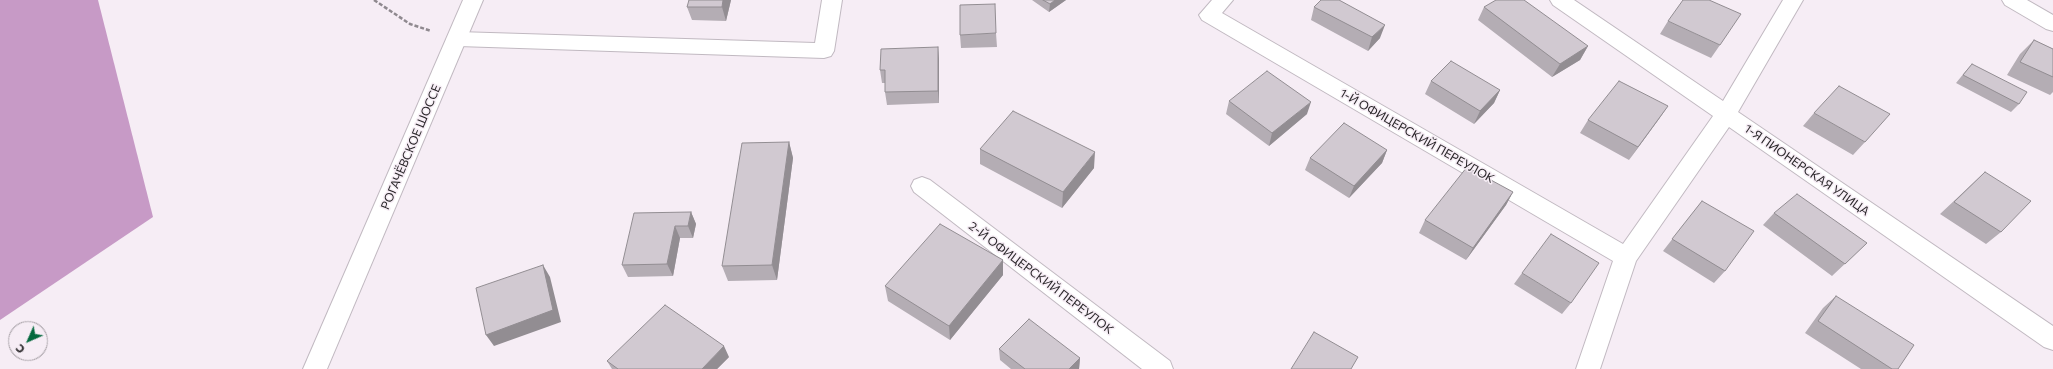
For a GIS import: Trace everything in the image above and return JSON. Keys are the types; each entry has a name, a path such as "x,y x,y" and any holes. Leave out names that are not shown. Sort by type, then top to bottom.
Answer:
{"street":[{"name":"РОГАЧЁВСКОЕ ШОССЕ","path":"315,369 458,39 473,0"},
{"path":"458,39 824,51 832,0"},
{"name":"1-Й ОФИЦЕРСКИЙ ПЕРЕУЛОК","path":"1223,0 1209,15 1626,257"},
{"name":"1-Я ПИОНЕРСКАЯ УЛИЦА","path":"1560,0 2053,339"},
{"path":"1588,369 1626,257 1726,114 1793,0"},
{"path":"2012,0 2053,24"},
{"name":"2-Й ОФИЦЕРСКИЙ ПЕРЕУЛОК","path":"922,186 1161,369"}],"path":[{"path":"374,0 410,24 458,39"}],"shaded area":[{"path":"0,0 98,0 153,217 0,320"}],"building":[{"path":"689,0 723,0 722,7 687,7"},
{"path":"1043,0 1055,0 1050,4"},
{"path":"1321,0 1339,0 1385,25 1372,37 1314,7"},
{"path":"1496,0 1524,0 1588,46 1560,64 1484,7"},
{"path":"1683,0 1709,0 1741,14 1720,45 1668,21"},
{"path":"995,4 996,33 960,35 960,5"},
{"path":"2034,40 2053,49 2053,77 2020,62"},
{"path":"938,47 938,91 885,92 885,70 880,70 881,49"},
{"path":"1451,61 1500,90 1480,111 1431,81"},
{"path":"1972,64 2027,92 2019,104 1963,75"},
{"path":"1267,71 1311,102 1272,133 1229,101"},
{"path":"1619,81 1668,106 1638,147 1588,120"},
{"path":"1839,86 1890,114 1865,142 1814,113"},
{"path":"1013,111 1095,152 1063,192 980,149"},
{"path":"1344,123 1387,150 1354,186 1310,158"},
{"path":"789,142 772,265 722,266 742,143"},
{"path":"1467,167 1513,192 1473,248 1425,220"},
{"path":"1985,172 2031,201 2001,232 1954,202"},
{"path":"1797,194 1867,243 1845,264 1774,213"},
{"path":"1702,201 1754,231 1725,271 1672,239"},
{"path":"691,212 688,226 675,226 667,264 622,265 634,213"},
{"path":"940,224 1003,260 949,326 885,286"},
{"path":"1551,234 1599,263 1571,303 1522,273"},
{"path":"543,265 553,310 486,335 476,288"},
{"path":"1836,296 1914,345 1898,369 1892,369 1818,321"},
{"path":"665,305 724,346 702,369 618,369 607,361"},
{"path":"1029,319 1080,358 1069,369 1025,369 999,349"},
{"path":"1314,332 1358,357 1351,369 1291,369"}]}
